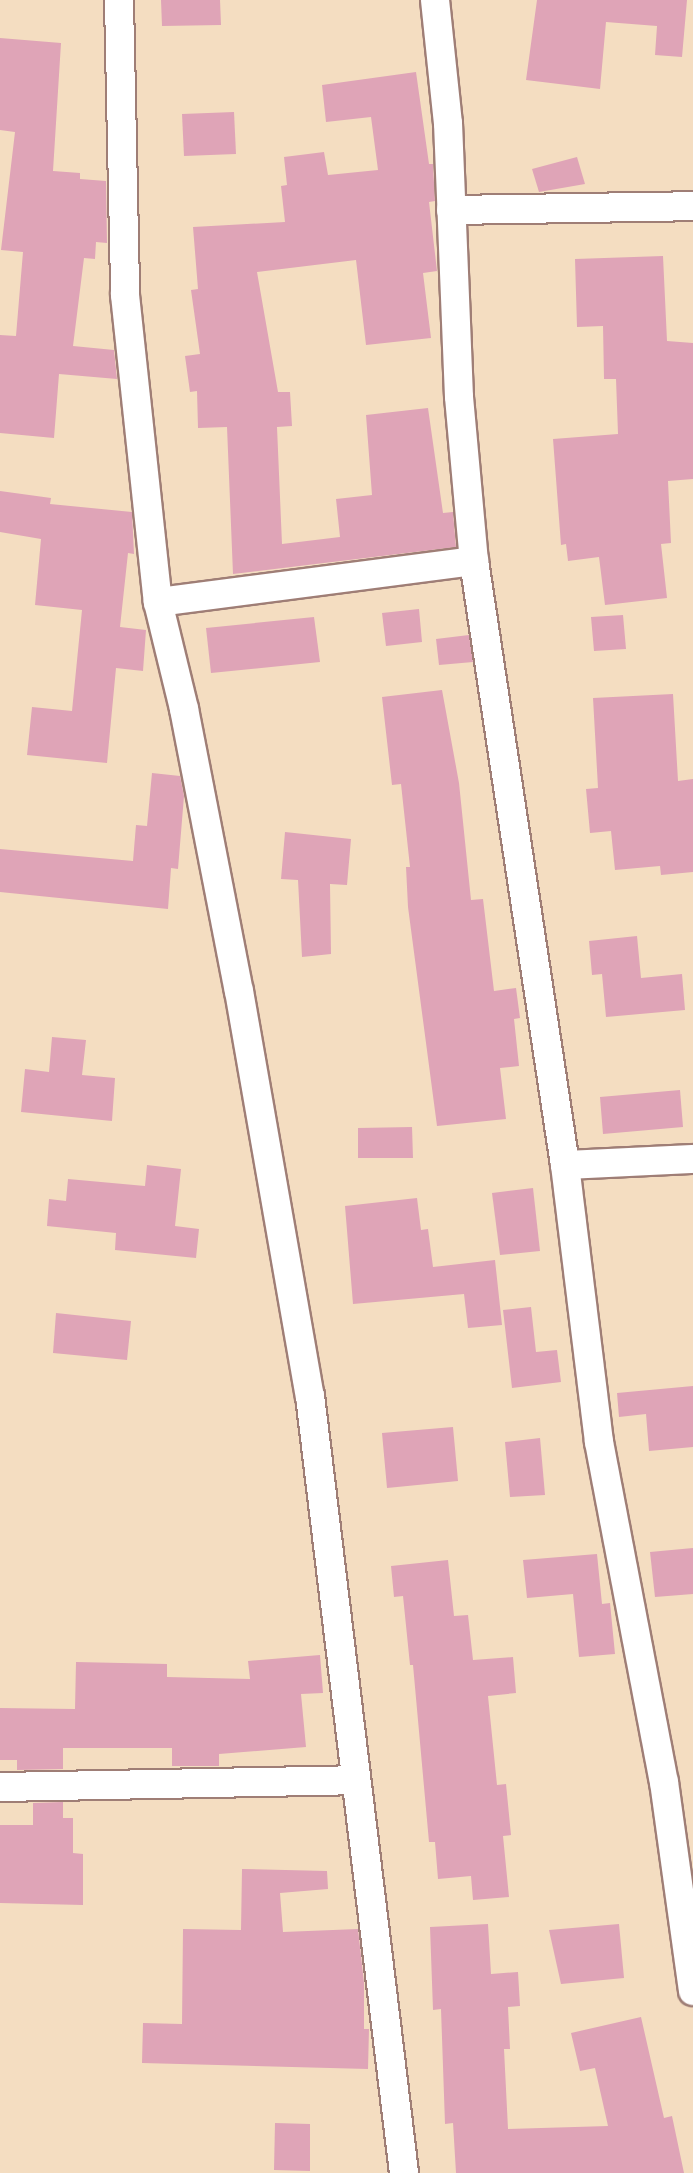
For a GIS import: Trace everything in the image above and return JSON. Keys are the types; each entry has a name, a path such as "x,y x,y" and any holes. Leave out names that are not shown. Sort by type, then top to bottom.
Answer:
{"street":[{"path":"119,0 125,295 158,602 184,709 232,956 308,1384 356,1780 374,1902 404,2173"},
{"path":"435,0 448,123 459,397 474,561 565,1165 599,1442 664,1782 693,1991"},
{"path":"451,210 693,206"},
{"path":"158,602 474,561"},
{"path":"565,1165 693,1159"},
{"path":"0,1787 356,1780"}],"building":[{"path":"161,0 220,0 221,25 162,26"},
{"path":"537,0 687,0 682,57 655,55 657,26 606,22 600,89 526,80"},
{"path":"0,38 61,43 53,171 80,173 80,179 106,181 107,243 96,242 95,259 84,258 73,346 114,350 117,379 59,374 54,438 0,433 0,335 16,336 23,252 1,250 15,132 0,130"},
{"path":"416,72 429,164 433,164 435,201 429,202 437,271 423,273 431,338 366,345 356,260 257,272 278,392 290,392 292,426 277,427 282,544 340,537 336,499 372,495 366,415 428,408 443,513 453,512 456,547 233,574 227,427 198,428 197,391 190,392 185,356 200,354 191,290 198,289 193,227 285,222 281,186 287,185 284,157 324,152 328,175 378,170 371,117 326,122 322,85"},
{"path":"234,112 236,154 184,156 182,114"},
{"path":"577,157 585,184 539,192 532,169"},
{"path":"663,256 667,341 693,343 693,479 668,481 671,543 661,544 667,598 605,605 599,557 568,561 566,544 561,545 553,439 618,434 616,379 604,379 603,326 577,327 575,259"},
{"path":"0,491 51,498 50,504 132,512 134,554 128,553 120,627 146,630 143,671 116,668 107,763 27,755 32,707 72,711 82,610 35,605 41,539 0,532"},
{"path":"419,609 422,642 386,646 382,613"},
{"path":"623,615 626,649 594,651 591,617"},
{"path":"314,617 320,662 211,673 206,628"},
{"path":"469,635 473,662 439,665 436,639"},
{"path":"442,690 459,783 471,900 483,899 494,991 516,988 520,1018 514,1019 519,1066 500,1068 506,1119 437,1126 408,907 406,867 410,867 401,784 392,785 382,697"},
{"path":"673,694 678,781 693,779 693,872 661,875 660,866 615,870 611,831 590,833 586,789 598,788 593,698"},
{"path":"152,773 180,776 184,796 178,869 171,868 168,909 0,892 0,849 133,861 136,825 147,826"},
{"path":"285,832 351,839 347,885 330,884 331,954 302,957 298,880 281,879"},
{"path":"637,936 641,978 682,974 685,1010 606,1017 602,974 592,975 589,941"},
{"path":"52,1037 86,1040 82,1075 115,1078 112,1121 21,1112 25,1069 49,1072"},
{"path":"680,1090 683,1127 603,1134 600,1097"},
{"path":"412,1127 413,1158 358,1158 358,1128"},
{"path":"147,1165 181,1169 175,1226 199,1229 196,1258 115,1250 116,1233 47,1226 49,1199 66,1201 68,1179 145,1186"},
{"path":"533,1188 540,1251 500,1255 492,1193"},
{"path":"417,1198 421,1230 428,1229 433,1267 495,1260 502,1325 468,1328 464,1294 353,1304 345,1206"},
{"path":"531,1307 536,1352 557,1350 561,1382 512,1388 503,1310"},
{"path":"56,1313 131,1321 127,1360 53,1353"},
{"path":"693,1386 693,1447 649,1451 646,1414 619,1417 617,1393"},
{"path":"453,1427 458,1481 387,1488 382,1433"},
{"path":"540,1438 545,1495 510,1497 505,1442"},
{"path":"693,1548 693,1594 655,1597 650,1552"},
{"path":"597,1554 602,1604 610,1603 615,1654 579,1657 573,1594 527,1598 523,1560"},
{"path":"448,1560 454,1616 468,1615 473,1660 513,1657 516,1693 488,1696 497,1785 506,1784 511,1835 503,1836 509,1897 473,1900 471,1876 438,1879 435,1842 429,1842 413,1665 410,1665 403,1596 394,1597 391,1566"},
{"path":"320,1655 323,1693 301,1694 306,1747 219,1754 219,1766 172,1766 172,1748 63,1748 63,1769 17,1770 17,1760 0,1760 0,1708 75,1709 76,1662 167,1664 167,1677 250,1679 248,1661"},
{"path":"63,1802 63,1818 73,1818 73,1853 83,1854 83,1905 0,1903 0,1825 33,1825 33,1803"},
{"path":"242,1869 327,1871 328,1889 280,1893 283,1932 358,1929 364,1983 364,2029 369,2029 368,2069 142,2063 143,2023 182,2024 183,1929 241,1930"},
{"path":"488,1924 491,1974 518,1972 520,2006 508,2007 510,2049 504,2049 508,2129 608,2126 595,2068 580,2071 571,2033 641,2017 664,2118 672,2116 684,2173 456,2173 453,2123 445,2124 441,2009 433,2010 430,1927"},
{"path":"619,1924 624,1978 561,1984 549,1930"},
{"path":"275,2123 310,2124 310,2171 274,2170"}]}
